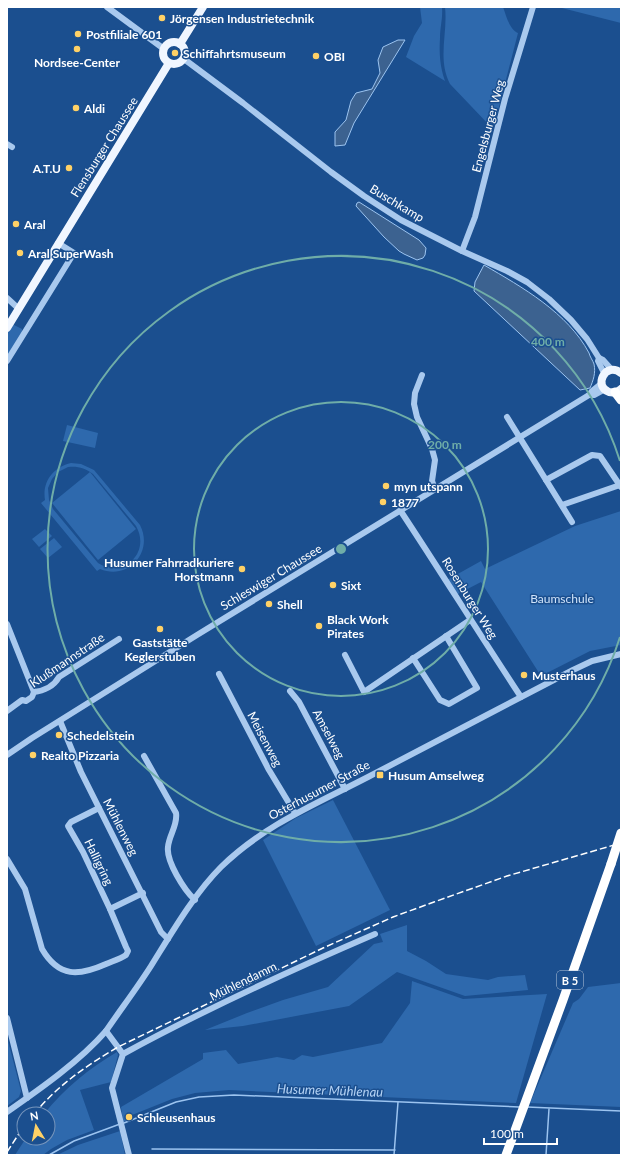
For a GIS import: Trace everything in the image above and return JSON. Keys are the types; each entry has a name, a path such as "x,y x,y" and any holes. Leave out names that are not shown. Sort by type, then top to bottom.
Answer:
{"highway":[{"path":"618,390 621,400"},
{"name":"B 5","path":"506,1155 621,833"}],"main road":[{"path":"180,44 203,7"},
{"path":"171,43 180,44 185,50 184,59 177,64 169,63 164,56 164,49 171,43"},
{"name":"Flensburger Chaussee","path":"7,328 169,63"},
{"path":"618,390 608,391 603,386 601,380 608,372 621,372"}],"street":[{"path":"106,7 164,49"},
{"name":"Engelsburger Weg","path":"462,251 475,216 505,99 533,7"},
{"name":"Buschkamp","path":"184,59 364,196 401,220 527,282 549,299 578,327 599,358 602,360 608,372"},
{"path":"7,362 74,252 58,243"},
{"path":"7,298 19,309"},
{"path":"422,375 415,393 414,404 417,417 432,449 435,460 432,481 435,490"},
{"name":"Schleswiger Chaussee","path":"7,755 191,639 520,438 589,395 592,391 603,386"},
{"path":"507,418 572,522"},
{"path":"546,480 592,455 600,456 620,486 562,505"},
{"name":"Rosenburger Weg","path":"400,510 521,697"},
{"path":"345,655 364,692 470,620"},
{"path":"7,624 34,692"},
{"path":"413,658 440,700 449,704 477,688 446,636"},
{"name":"Klußmannstraße","path":"7,711 22,700 26,701 32,697 34,692 41,692 56,682 59,677 119,639"},
{"name":"Osterhusumer Straße","path":"7,1112 84,1054 106,1031 195,900 221,867 259,836 295,813 592,661 621,654"},
{"name":"Meisenweg","path":"219,674 269,770 295,813"},
{"name":"Amselweg","path":"290,691 299,702 345,788"},
{"name":"Mühlenweg","path":"60,721 81,772 143,893 161,932 168,939"},
{"path":"144,756 176,813 176,822 168,846 168,854 188,893 195,900"},
{"name":"Halligring","path":"99,808 71,822 68,826 83,852 110,909"},
{"path":"7,859 25,889 42,949 52,962 66,971 79,973 87,972 126,955 128,951 110,909 143,893"},
{"name":"Mühlendamm","path":"123,1054 245,992 375,934"},
{"path":"7,1018 27,1098"},
{"path":"106,1031 123,1054 112,1088 121,1118 129,1155"}],"green space":[{"path":"420,7 442,7 440,55 445,81 406,57 414,36 422,23"},
{"path":"445,7 503,7 510,25 518,33 494,126 491,127 450,84 446,75 443,56 446,17"},
{"path":"558,7 621,7 621,23"},
{"path":"12,324 22,329 22,335 7,359 7,333"},
{"path":"67,425 98,433 95,448 63,441"},
{"path":"71,463 81,464 94,470 140,525 144,545 136,562 129,567 120,571 110,572 100,569 97,571 41,503 45,500 45,487 50,476 65,465","holes":["68,467 78,467 93,474 136,526 140,536 140,545 132,560 125,565 117,568 108,567 98,563 53,509 49,500 48,488 52,479 58,472"]},
{"path":"90,472 136,529 98,560 52,503"},
{"name":"Baumschule","path":"621,511 621,645 590,651 541,676 481,582 456,595 447,580 481,561 485,569 575,526"},
{"path":"45,529 52,536 39,547 32,539"},
{"path":"54,538 62,547 48,558 40,549"},
{"path":"333,800 390,910 316,946 263,840 296,818"},
{"path":"407,925 407,951 446,974 488,980 498,977 525,975 528,990 465,996 397,972 349,1006 243,1026 205,1030 283,1000 328,987 374,944 383,942 380,934"},
{"path":"412,981 463,999 547,994 516,1103 229,1090 195,1093 172,1099 132,1115 131,1113 125,1115 126,1121 123,1122 121,1107 203,1059 203,1053 226,1050 238,1064 277,1057 294,1060 302,1055 313,1057 382,1043 410,1003"},
{"path":"621,983 621,1107 530,1103 573,1003 579,999 588,987"},
{"path":"7,1037 21,1091 19,1097 7,1106"},
{"path":"117,1052 118,1055 111,1082 80,1090 94,1130 67,1140 43,1155 15,1155 21,1146 56,1146 56,1106 51,1106 60,1096 96,1065"},
{"path":"120,1131 125,1155 57,1155 78,1145"}],"shaded area":[{"path":"398,40 405,40 354,123 345,145 335,146 335,132 346,120 351,101 356,93 372,89 380,73 378,60 383,47"},
{"path":"359,202 419,240 426,248 423,258 417,260 399,251 356,206"},
{"path":"484,265 543,302 569,325 589,353 595,367 590,388 580,390 474,291 475,282"}],"waterway":[{"name":"Husumer Mühlenau","path":"124,1123 176,1102 199,1097 234,1095 519,1107"},
{"path":"394,1155 398,1102"},
{"name":"Husumer Mühlenau","path":"527,1107 621,1111"},
{"path":"546,1155 549,1109"},
{"name":"Husumer Mühlenau","path":"49,1155 74,1141 120,1124"},
{"path":"152,1149 395,1150"}],"railway":[{"path":"41,1106 52,1094 73,1077 118,1047 323,948 393,917 507,876 621,843"},
{"path":"7,1152 16,1138"}],"place":[{"name":"Jörgensen Industrietechnik","path":"162,18"},
{"name":"Postfiliale 601","path":"78,34"},
{"name":"Nordsee-Center","path":"77,49"},
{"name":"Schiffahrtsmuseum","path":"175,53"},
{"name":"OBI","path":"316,56"},
{"name":"Aldi","path":"76,108"},
{"name":"A.T.U","path":"69,168"},
{"name":"Aral","path":"16,224"},
{"name":"Aral SuperWash","path":"20,253"},
{"name":"myn utspann","path":"386,486"},
{"name":"1877","path":"383,502"},
{"name":"Husumer Fahrradkuriere Horstmann","path":"242,569"},
{"name":"Sixt","path":"333,585"},
{"name":"Shell","path":"269,604"},
{"name":"Black Work Pirates","path":"319,626"},
{"name":"Gaststätte Keglerstuben","path":"160,629"},
{"name":"Musterhaus","path":"524,675"},
{"name":"Schedelstein","path":"59,735"},
{"name":"Realto Pizzaria","path":"33,755"},
{"name":"Husum Amselweg","path":"380,775"},
{"name":"Schleusenhaus","path":"129,1117"}]}
